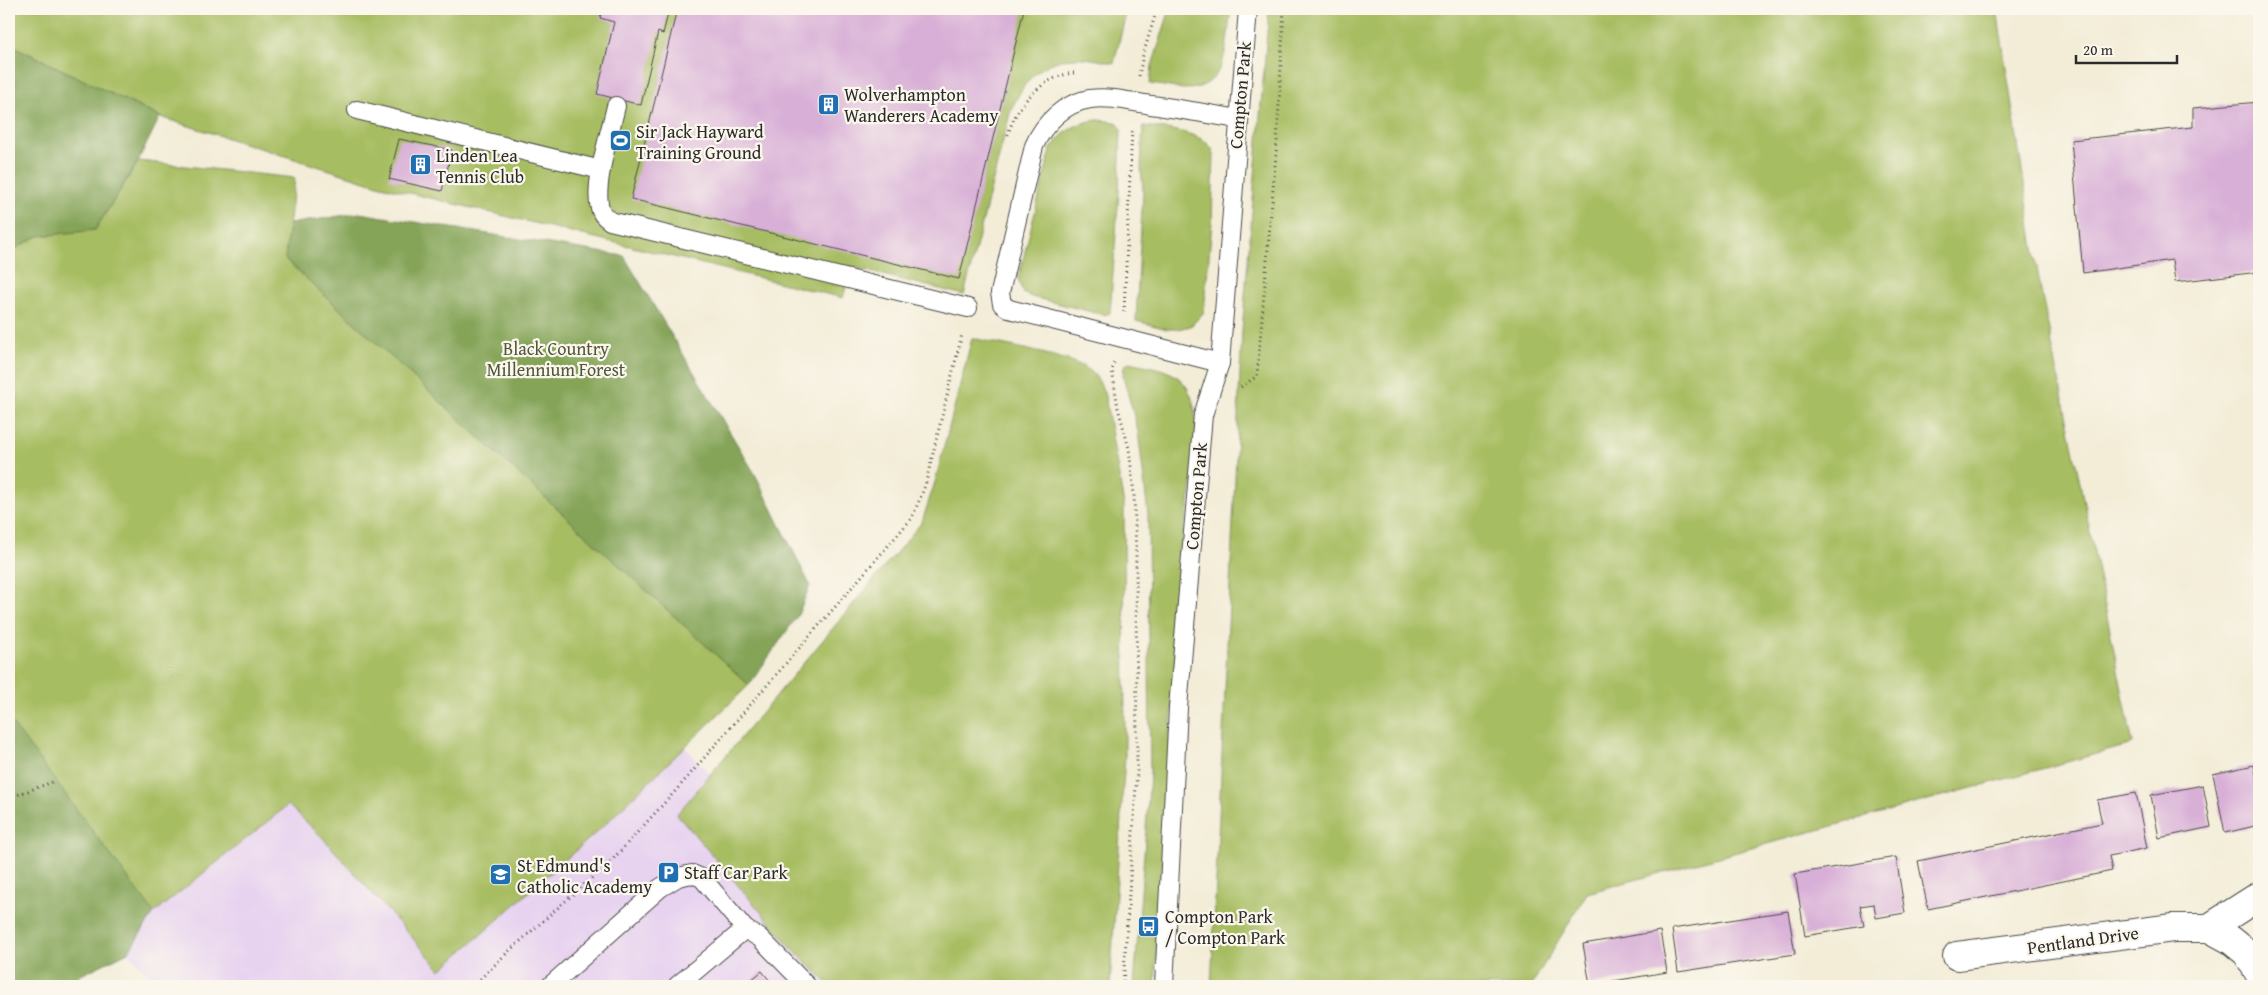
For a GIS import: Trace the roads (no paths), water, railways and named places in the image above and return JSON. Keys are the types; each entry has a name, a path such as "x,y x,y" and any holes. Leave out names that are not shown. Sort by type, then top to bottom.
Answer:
{"street":[{"path":"2209,928 2259,896"},
{"name":"Pentland Drive","path":"1957,956 2173,928 2209,928 2231,940 2247,953 2259,973"}],"lane":[{"name":"Compton Park","path":"1164,986 1178,708 1202,416 1220,363 1248,9"},
{"path":"1220,363 1009,309 1002,304 1000,293 1034,146 1041,130 1056,115 1071,106 1090,99 1112,100 1238,119"},
{"path":"616,106 598,184 598,202 602,214 610,220 968,308"},
{"path":"356,110 602,170"},
{"path":"550,986 660,888 678,877 692,874 702,878 745,929 760,938 806,986"},
{"path":"677,986 745,929"}],"place":[{"name":"Wolverhampton Wanderers Academy","path":"828,104"},
{"name":"Sir Jack Hayward Training Ground","path":"620,141"},
{"name":"Linden Lea Tennis Club","path":"420,165"},
{"name":"Staff Car Park","path":"668,872"},
{"name":"St Edmund's Catholic Academy","path":"501,875"},
{"name":"Compton Park / Compton Park","path":"1149,926"}],"park label":[{"name":"Black Country Millennium Forest","path":"556,358"}]}
